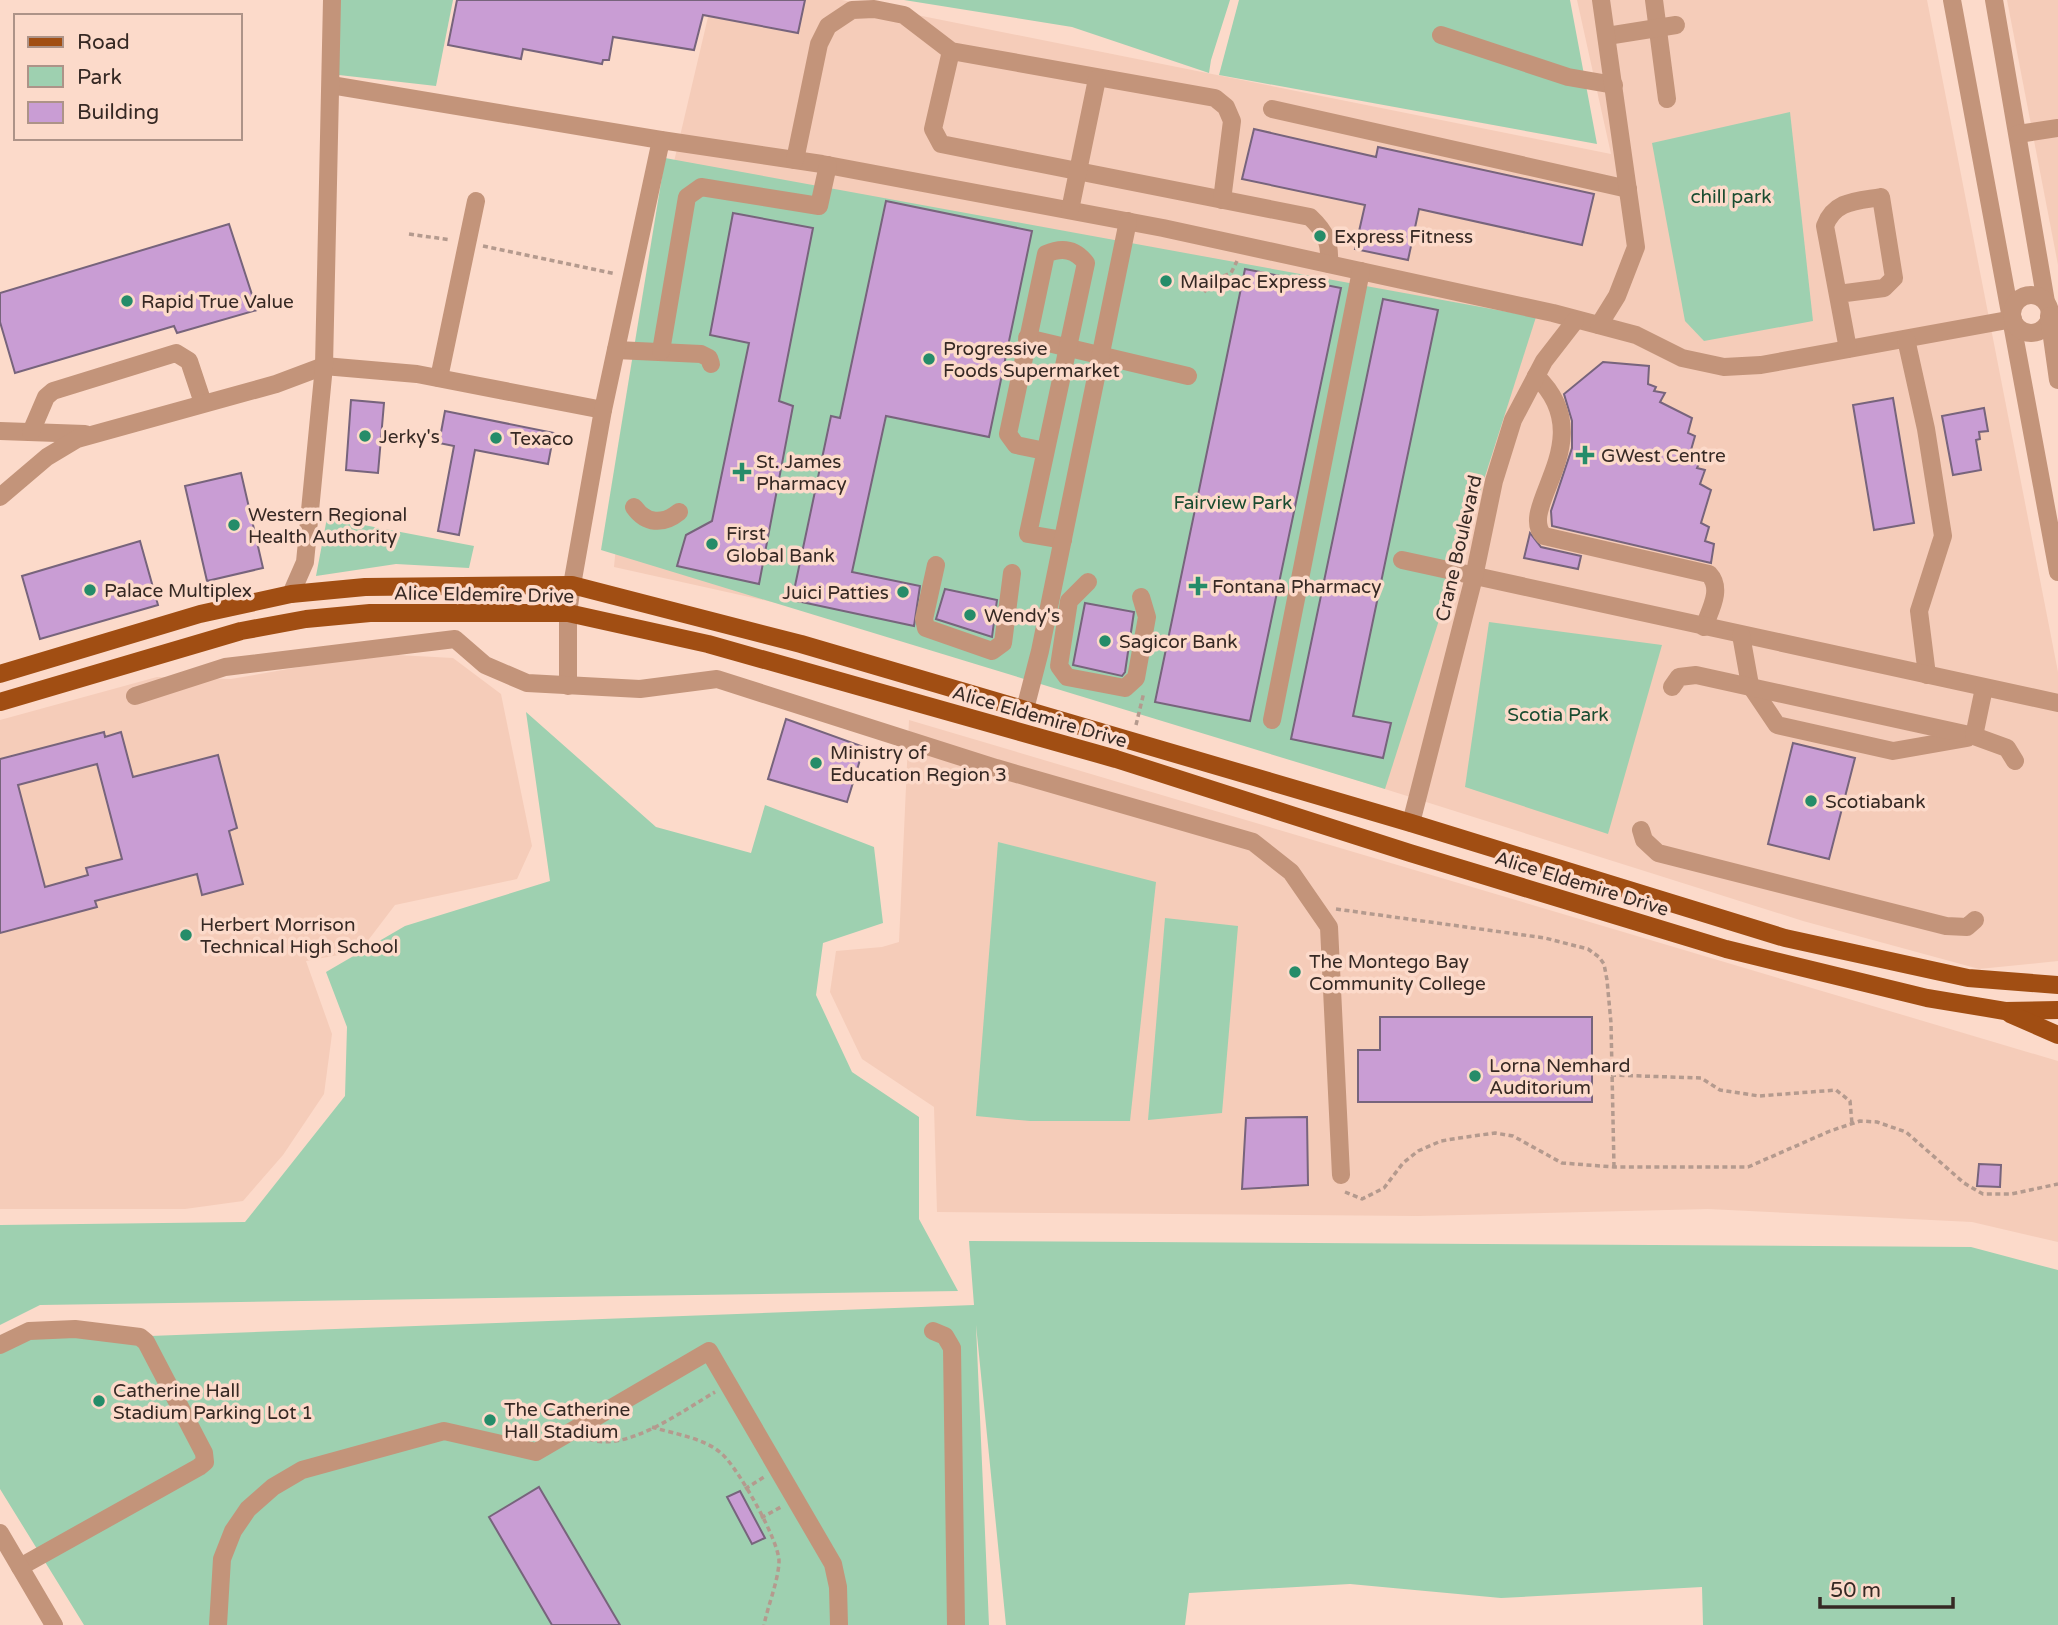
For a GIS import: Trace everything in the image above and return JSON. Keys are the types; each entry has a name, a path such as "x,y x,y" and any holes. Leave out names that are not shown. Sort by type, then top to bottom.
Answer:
{"main road":[{"name":"Alice Eldemire Drive","path":"0,674 200,614 291,594 365,587 572,585 801,644 1411,823 1824,948 1968,978 2058,985"},
{"name":"Alice Eldemire Drive","path":"0,702 241,631 306,619 370,613 568,613 708,643 1116,759 1410,853 1726,949 1927,998 2005,1011 2058,1010"},
{"path":"2005,1011 2058,1035"}],"lane":[{"path":"291,594 305,562 324,366 332,0"},
{"path":"1599,325 1617,296 1636,247 1601,0"},
{"path":"1654,0 1667,26 1667,99"},
{"path":"1952,0 2058,572"},
{"path":"1994,0 2058,380"},
{"path":"795,160 819,44 828,26 839,16 852,10 874,9 904,15 951,51 1215,98 1226,107 1232,121 1222,200"},
{"path":"1607,36 1667,26"},
{"path":"1441,35 1568,77 1614,85"},
{"path":"951,51 933,129 941,144 1077,173 1310,216 1325,231 1329,246 1329,264"},
{"path":"1069,210 1097,79"},
{"path":"331,85 828,165 1128,221 1553,313 1636,335 1682,358 1724,367 1761,365 2012,319"},
{"path":"1272,109 1628,189"},
{"path":"2018,134 2058,128"},
{"path":"568,687 568,613 572,585 603,410 661,140"},
{"path":"661,351 687,197 701,187 819,206 828,165"},
{"path":"1838,295 1884,288 1894,278 1881,197 1841,205 1828,217 1825,226 1848,349"},
{"path":"439,379 476,201"},
{"path":"1025,709 1063,540 1128,221"},
{"path":"1045,451 1016,445 1008,434 1045,254 1063,249 1072,251 1086,263 1028,534 1063,540"},
{"path":"1272,720 1361,271"},
{"path":"2026,296 2040,298 2048,309 2047,323 2036,332 2021,330 2012,319 2015,305 2026,296"},
{"name":"Crane Boulevard","path":"1411,823 1474,577 1494,481 1509,432 1536,376 1575,321"},
{"path":"1027,338 1188,376"},
{"path":"1906,338 1926,429 1943,536 1919,611 1927,675"},
{"path":"616,350 701,354 709,358 711,364"},
{"path":"31,432 46,397 53,391 176,353 189,360 204,403"},
{"path":"0,497 47,457 92,434 276,384 324,366 439,379 603,410"},
{"path":"1536,376 1549,389 1560,408 1563,434 1553,475 1536,520 1540,532 1544,536 1709,574 1715,582 1716,591 1704,627"},
{"path":"0,431 92,434"},
{"path":"634,507 647,519 655,522 664,521 679,512"},
{"path":"1402,560 2058,703"},
{"path":"936,565 924,619 926,628 992,651 1003,643 1012,573"},
{"path":"1088,582 1069,601 1059,666 1066,677 1125,688 1136,678 1147,617 1141,597"},
{"path":"1741,635 1750,685 1777,725 1893,751 1973,736"},
{"path":"135,696 225,667 456,639 485,666 527,683 640,689 717,679 996,768 1253,842 1291,873 1329,927 1341,1175"},
{"path":"1672,687 1679,677 1690,674 1750,685 1973,736 2007,748 2015,761"},
{"path":"1973,736 1984,688"},
{"path":"1641,830 1644,839 1658,853 1946,926 1967,927 1975,920"},
{"path":"0,1345 29,1331 75,1329 140,1337 146,1342 204,1453 205,1462 20,1567"},
{"path":"933,1331 945,1336 952,1348 956,1625"},
{"path":"218,1625 222,1559 233,1531 248,1509 272,1487 302,1470 444,1430 536,1452 709,1351 833,1564 838,1587 839,1625"},
{"path":"0,1533 54,1625"}],"path":[{"path":"409,234 467,243 631,277"},
{"path":"1204,292 1217,279 1231,273 1244,245"},
{"path":"1132,741 1144,700 1144,692 1136,678"},
{"path":"1314,906 1545,938 1588,949 1599,957 1606,972 1611,1023 1614,1167"},
{"path":"1610,1075 1701,1077 1720,1090 1759,1096 1836,1090 1850,1101 1852,1124"},
{"path":"1341,1175 1344,1191 1362,1199 1384,1188 1403,1163 1427,1146 1441,1141 1495,1133 1513,1136 1562,1163 1614,1167 1748,1167 1852,1124 1877,1122 1906,1132 1964,1183 1983,1194 2011,1194 2058,1184"},
{"path":"579,1427 589,1439 603,1444 614,1444 652,1427 729,1385"},
{"path":"652,1427 708,1445 723,1454 745,1489 776,1545 779,1562 764,1625"}],"shaded area":[{"path":"712,0 842,0 1611,154 1577,0 1927,0 2058,672 2058,961 1979,969 1803,921 840,617 614,567 629,412 649,268"},
{"path":"2007,0 2058,0 2058,265"},
{"name":"Herbert Morrison Technical High School","path":"397,655 453,658 501,694 532,846 517,879 395,905 360,951 306,961 332,1034 324,1094 283,1155 243,1201 185,1209 0,1209 0,720 157,677 231,679 311,665"},
{"name":"The Montego Bay Community College","path":"909,720 2058,1061 2058,1242 1972,1222 1708,1209 1418,1216 937,1212 934,1107 862,1059 830,992 836,951 882,947 899,942"}],"green space":[{"path":"335,0 453,0 436,86 339,75"},
{"path":"904,0 1230,0 1209,73 1072,27"},
{"path":"1239,0 1570,0 1597,144 1219,75"},
{"name":"chill park","path":"1790,112 1813,321 1704,341 1685,321 1652,143"},
{"name":"Fairview Park","path":"665,158 1536,317 1385,789 601,550"},
{"path":"327,518 474,546 469,568 396,564 316,576"},
{"name":"Scotia Park","path":"1489,622 1662,645 1608,834 1465,787"},
{"path":"526,712 656,827 751,853 765,805 874,847 883,923 823,943 816,995 852,1072 919,1117 919,1219 958,1291 40,1305 0,1325 0,1225 245,1222 345,1096 347,1027 326,972 405,926 550,881"},
{"path":"998,842 1156,882 1130,1121 1030,1121 976,1116"},
{"path":"1165,918 1238,926 1222,1113 1148,1120"},
{"path":"969,1241 1971,1247 2058,1270 2058,1625 1703,1625 1702,1587 1501,1598 1350,1584 1189,1593 1185,1625 1006,1625 976,1325 989,1625 84,1625 0,1489 0,1351 28,1334 150,1336 974,1305"}],"building":[{"path":"457,0 805,0 798,33 703,15 694,50 613,37 609,60 603,60 602,64 523,49 521,59 448,45"},
{"path":"1254,129 1376,157 1378,147 1594,194 1582,245 1419,209 1408,260 1355,249 1365,205 1242,179"},
{"name":"Progressive Foods Supermarket","path":"886,201 1032,231 989,437 886,416 852,572 920,586 914,626 792,600 831,416 840,418"},
{"path":"733,213 813,228 779,401 793,406 759,584 677,566 686,535 712,521 749,343 710,335"},
{"name":"Rapid True Value","path":"229,224 257,310 177,333 174,326 15,373 0,322 0,293"},
{"name":"Fontana Pharmacy","path":"1245,269 1341,288 1250,721 1155,702"},
{"path":"1383,299 1438,310 1353,716 1391,723 1383,758 1291,739"},
{"path":"1603,362 1649,366 1648,384 1656,387 1654,391 1665,393 1660,402 1692,418 1688,433 1695,436 1691,450 1702,457 1697,468 1705,470 1700,484 1711,490 1701,523 1709,527 1705,541 1714,544 1711,563 1552,526 1551,511 1572,448 1572,421 1564,394"},
{"path":"1893,398 1914,523 1874,530 1853,405"},
{"name":"Jerky's","path":"351,400 384,403 378,473 346,470"},
{"path":"1984,408 1988,431 1979,432 1980,439 1976,440 1981,470 1953,475 1942,416"},
{"name":"Texaco","path":"445,411 554,433 548,464 475,450 459,535 438,531 454,446 439,443"},
{"path":"241,473 263,568 207,581 185,486"},
{"path":"1530,533 1541,547 1581,556 1578,569 1524,558"},
{"name":"Palace Multiplex","path":"140,541 158,605 40,639 22,576"},
{"name":"Wendy's","path":"945,589 997,600 992,637 936,619"},
{"name":"Sagicor Bank","path":"1085,603 1134,612 1125,672 1122,676 1073,665"},
{"name":"Ministry of Education Region 3","path":"786,719 864,747 847,802 768,779"},
{"path":"104,732 105,737 121,732 133,777 218,755 237,828 229,831 243,884 202,895 197,874 95,901 97,907 0,933 0,759","holes":["97,764 122,859 86,868 88,875 45,887 18,785"]},
{"name":"Scotiabank","path":"1793,743 1855,758 1829,859 1768,844"},
{"name":"Lorna Nemhard Auditorium","path":"1380,1017 1592,1017 1592,1102 1358,1102 1358,1050 1380,1050"},
{"path":"1307,1117 1308,1185 1242,1189 1246,1118"},
{"path":"1979,1164 2001,1165 2000,1187 1977,1186"},
{"path":"539,1487 620,1625 552,1625 489,1517"},
{"path":"740,1491 765,1538 752,1544 727,1497"}],"place":[{"name":"Express Fitness","path":"1320,236"},
{"name":"Mailpac Express","path":"1166,281"},
{"name":"Rapid True Value","path":"127,301"},
{"name":"Progressive Foods Supermarket","path":"929,359"},
{"name":"Jerky's","path":"365,436"},
{"name":"Texaco","path":"496,438"},
{"name":"GWest Centre","path":"1585,455"},
{"name":"St. James Pharmacy","path":"742,472"},
{"name":"Western Regional Health Authority","path":"234,525"},
{"name":"First Global Bank","path":"712,544"},
{"name":"Fontana Pharmacy","path":"1198,586"},
{"name":"Palace Multiplex","path":"90,590"},
{"name":"Juici Patties","path":"903,592"},
{"name":"Wendy's","path":"970,615"},
{"name":"Sagicor Bank","path":"1105,641"},
{"name":"Ministry of Education Region 3","path":"816,763"},
{"name":"Scotiabank","path":"1811,801"},
{"name":"Herbert Morrison Technical High School","path":"186,935"},
{"name":"The Montego Bay Community College","path":"1295,972"},
{"name":"Lorna Nemhard Auditorium","path":"1475,1076"},
{"name":"Catherine Hall Stadium Parking Lot 1","path":"99,1401"},
{"name":"The Catherine Hall Stadium","path":"490,1420"}]}
